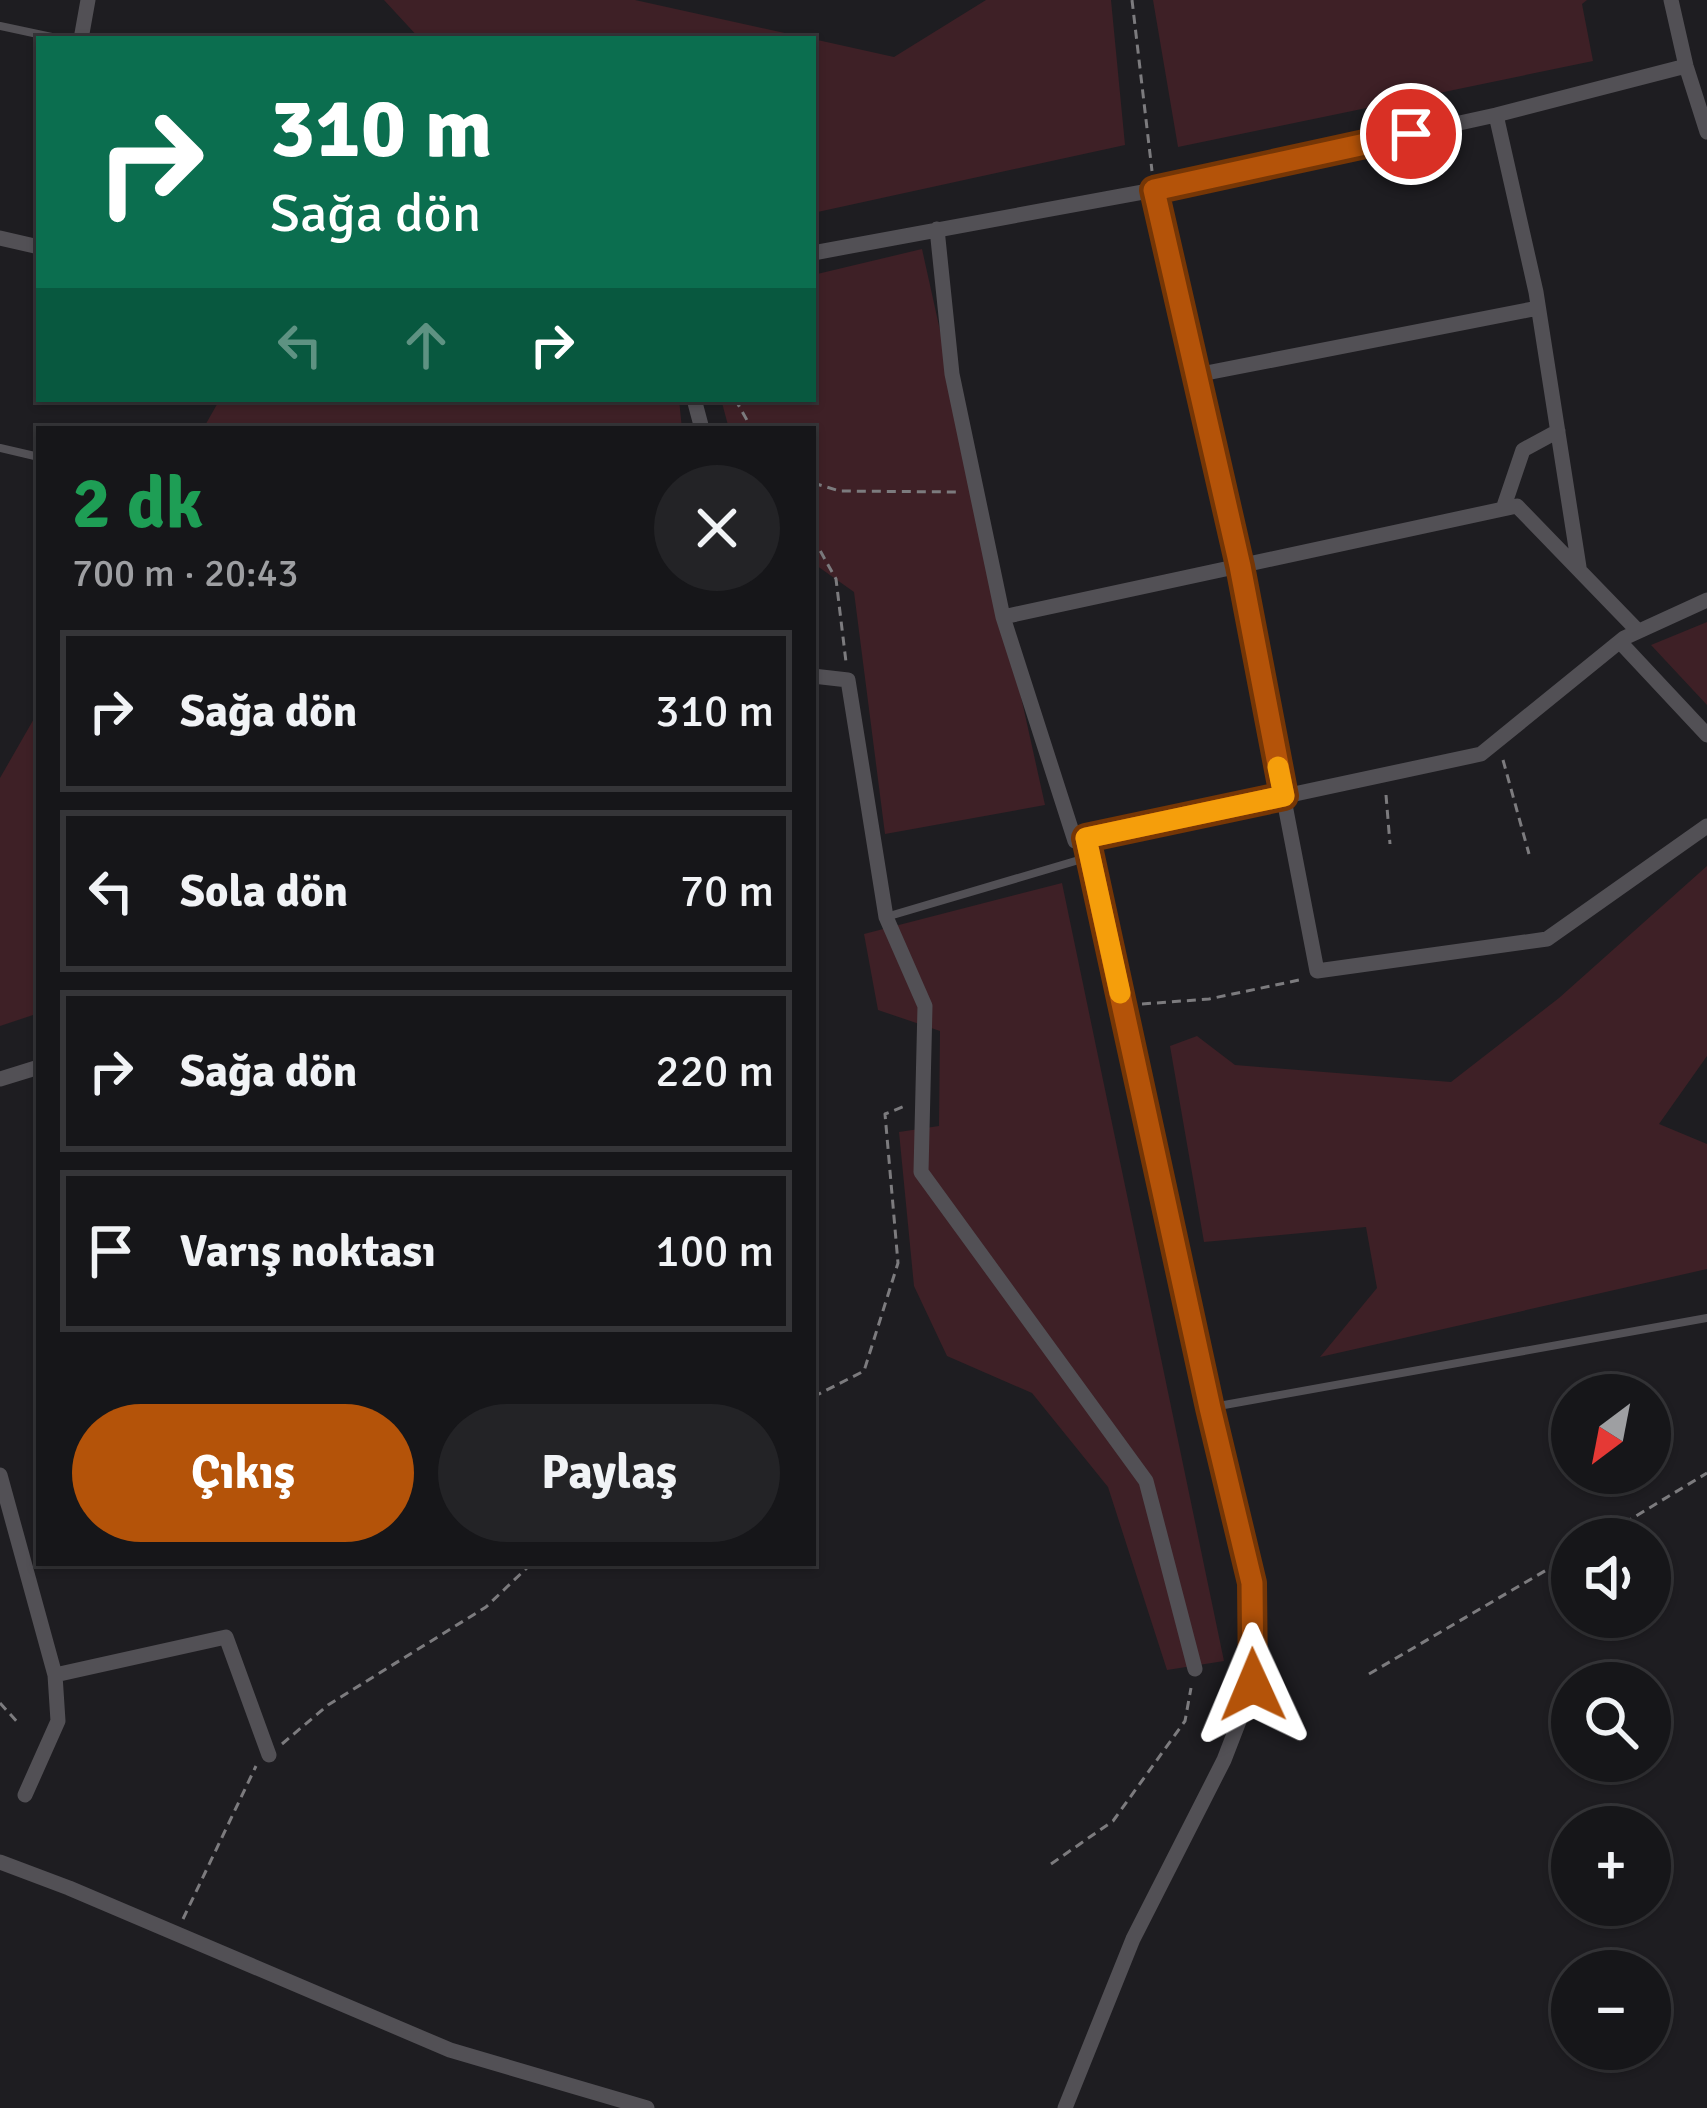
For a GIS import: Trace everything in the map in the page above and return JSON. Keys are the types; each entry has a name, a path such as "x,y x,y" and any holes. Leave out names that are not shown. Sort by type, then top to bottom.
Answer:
{"street":[{"path":"82,36 88,0"},
{"path":"1671,0 1707,132"},
{"path":"816,252 1154,190 1496,115 1686,66"},
{"path":"1496,115 1538,308 1579,569"},
{"path":"1154,190 1240,566 1317,971 1547,939 1707,826"},
{"path":"938,229 952,374 1004,617 1075,841 1481,754 1620,643 1707,600"},
{"path":"0,238 36,246"},
{"path":"1196,375 1538,308"},
{"path":"1503,508 1523,450 1558,431"},
{"path":"1004,617 1517,506 1639,631"},
{"path":"1620,643 1707,735"},
{"path":"816,676 848,680 886,917 926,1006 921,1172 1147,1481 1195,1669"},
{"path":"1065,2108 1133,1939 1224,1760 1253,1685 1252,1583 1086,838"},
{"path":"0,1079 36,1068"},
{"path":"0,1474 55,1675 58,1721 25,1795"},
{"path":"55,1675 226,1637 269,1755"},
{"path":"0,1862 451,2050 646,2108"}],"lane":[{"path":"0,26 47,36"},
{"path":"0,448 36,456"},
{"path":"886,917 1090,856"},
{"path":"1210,1408 1707,1318"}],"path":[{"path":"1132,0 1154,190"},
{"path":"816,484 840,491 977,491"},
{"path":"816,543 836,579 848,680"},
{"path":"1498,741 1529,854"},
{"path":"1385,775 1390,844"},
{"path":"1123,1005 1209,999 1305,979 1317,971"},
{"path":"816,1395 864,1371 898,1263 885,1114 923,1099"},
{"path":"1633,1518 1707,1473"},
{"path":"176,1934 254,1768 328,1705 486,1607 529,1566"},
{"path":"1369,1674 1551,1567"},
{"path":"1052,1864 1113,1821 1184,1721 1195,1669"},
{"path":"0,1703 20,1725"}],"shaded area":[{"path":"384,0 635,0 798,36 417,36"},
{"path":"986,0 1111,0 1125,145 816,212 816,40 894,57"},
{"path":"1153,0 1587,0 1582,4 1593,61 1178,147"},
{"path":"922,249 1045,805 885,834 854,592 816,565 816,426 728,426 722,402 816,402 816,274"},
{"path":"218,402 679,402 682,426 205,426"},
{"path":"1707,622 1707,705 1651,645"},
{"path":"36,715 36,1014 0,1026 0,778"},
{"path":"1707,866 1707,1056 1659,1124 1707,1144 1707,1269 1320,1357 1377,1288 1366,1227 1204,1242 1170,1046 1197,1036 1235,1065 1451,1082 1559,998"},
{"path":"1062,883 1224,1661 1167,1670 1108,1487 1032,1393 947,1356 914,1286 899,1132 939,1126 940,1031 878,1010 864,934"}],"slow traffic":[{"path":"1120,993 1086,838 1284,796 1278,767"}],"route":[{"path":"1253,1685 1252,1583 1086,838 1284,796 1240,566 1154,190 1411,134"}]}
